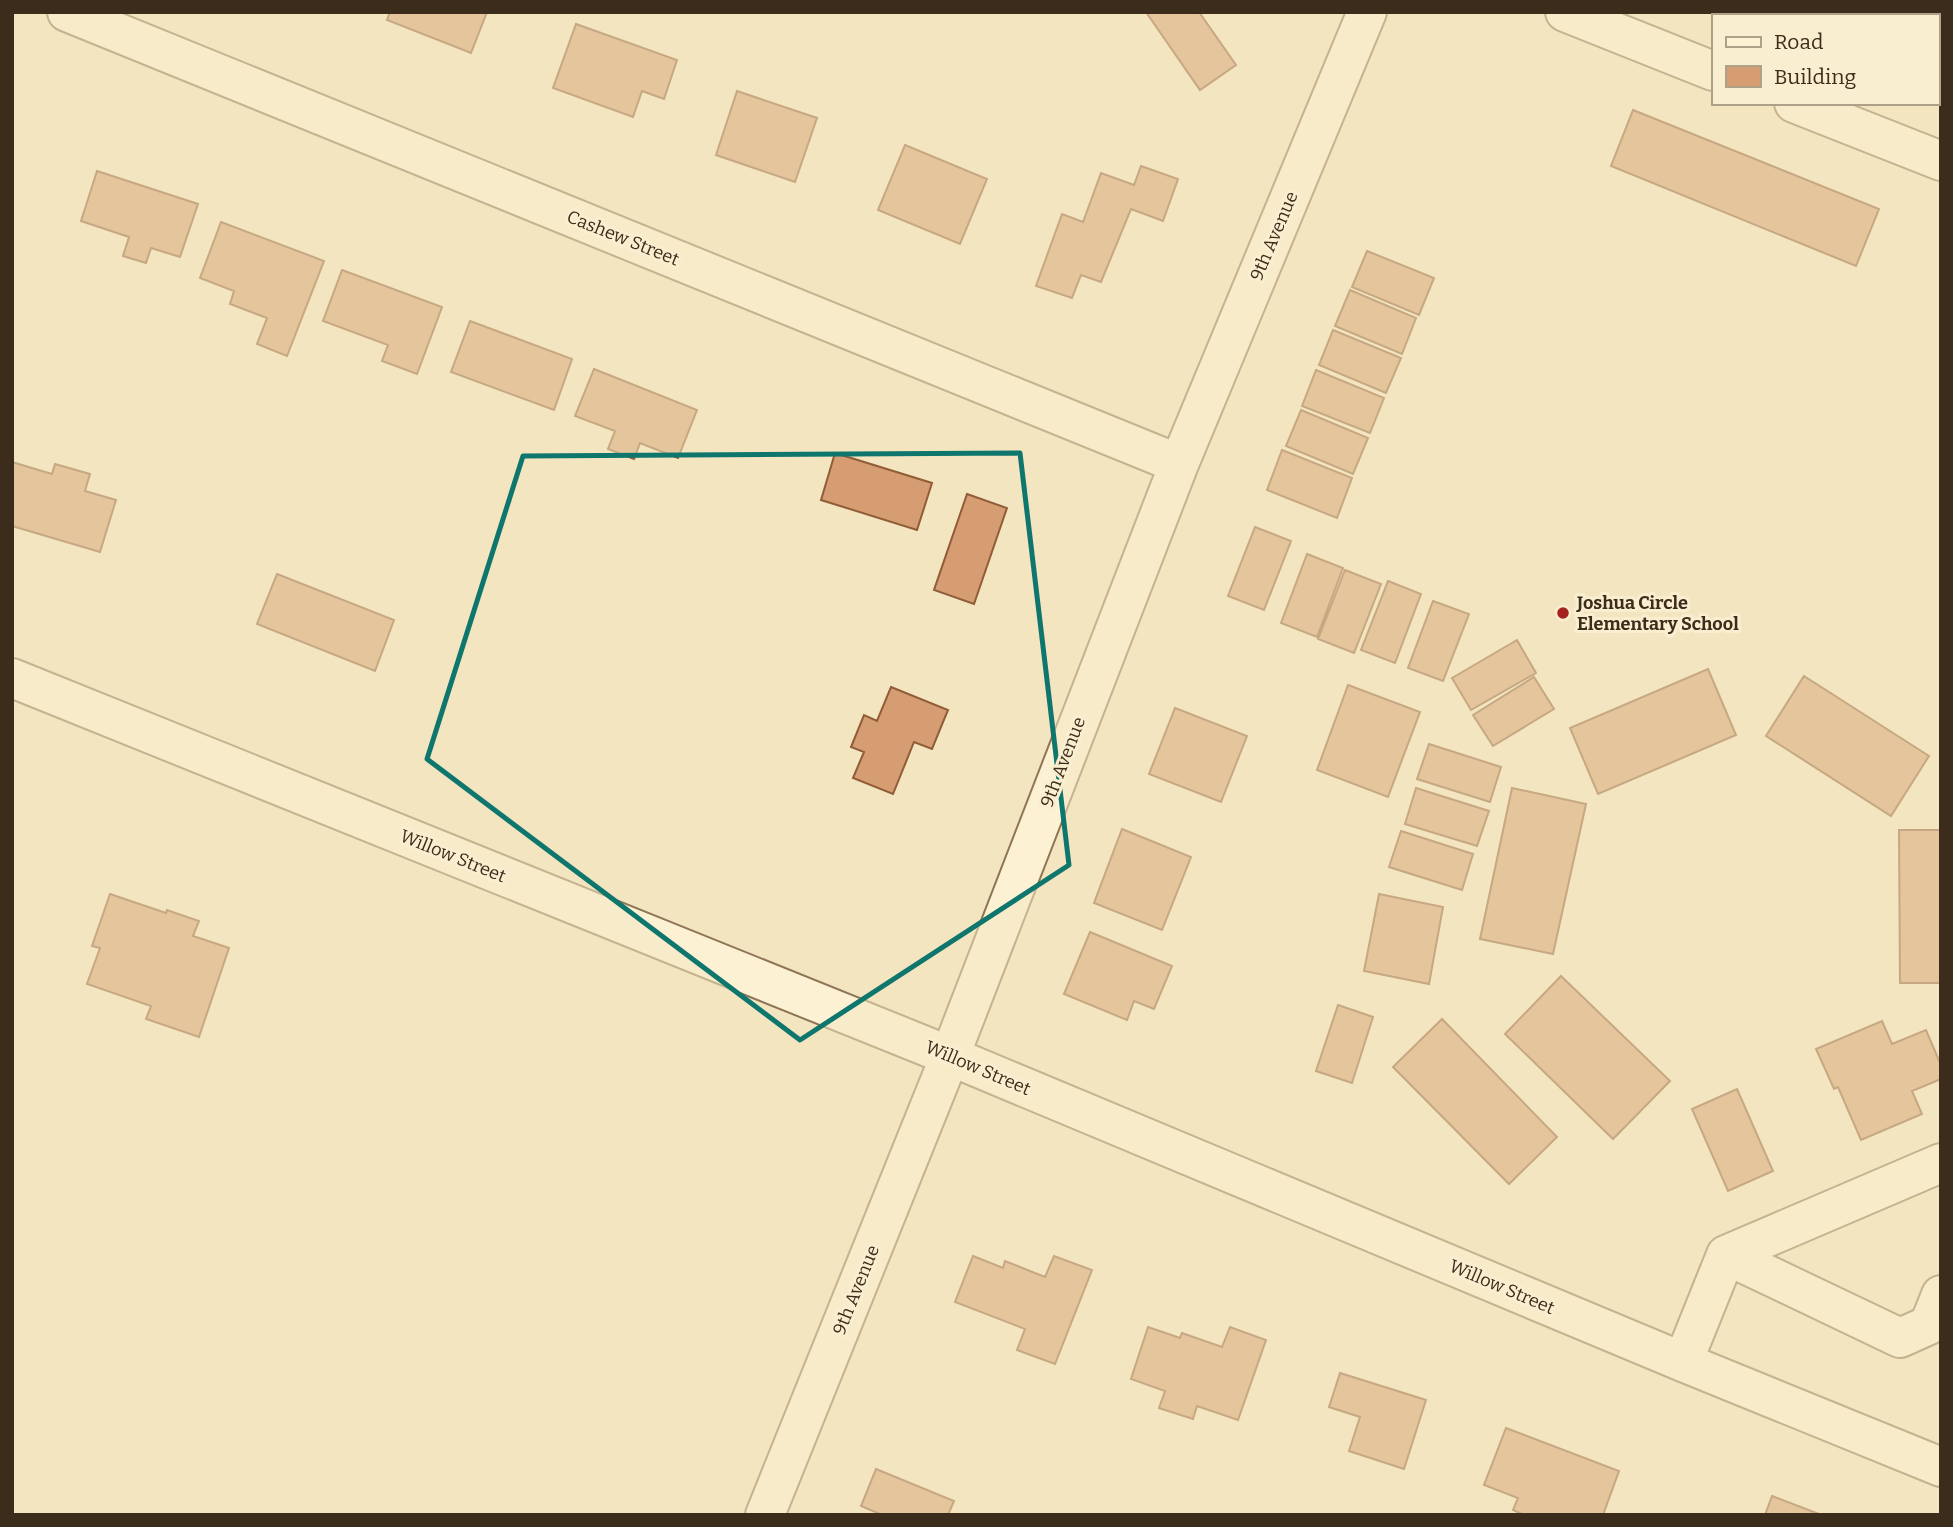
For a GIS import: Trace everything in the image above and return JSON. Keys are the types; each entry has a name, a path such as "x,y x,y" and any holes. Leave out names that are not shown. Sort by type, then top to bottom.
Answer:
{"street":[{"name":"Cashew Street","path":"67,12 1179,464"},
{"name":"9th Avenue","path":"765,1515 950,1056 1179,464 1367,12"},
{"path":"1565,12 1712,71"},
{"path":"1799,105 1941,161"},
{"name":"Willow Street","path":"12,678 950,1056 1941,1467"},
{"path":"1683,1362 1726,1255 1941,1163"},
{"path":"1726,1255 1900,1338 1929,1325 1941,1295"}],"highlighted area":[{"path":"1020,453 1069,865 800,1040 427,759 523,456"}],"building":[{"path":"390,12 487,12 471,53 387,20"},
{"path":"1146,12 1199,12 1236,65 1200,90"},
{"path":"576,24 677,60 664,99 642,91 633,117 553,88"},
{"path":"737,91 817,118 795,182 716,155"},
{"path":"1633,110 1879,209 1856,266 1611,166"},
{"path":"905,145 987,179 960,244 878,210"},
{"path":"1141,166 1178,179 1163,221 1131,209 1101,282 1081,275 1072,298 1036,286 1062,214 1083,222 1101,173 1134,185"},
{"path":"97,171 198,204 180,257 151,248 146,263 123,256 129,237 81,221"},
{"path":"221,222 324,261 287,356 257,344 267,318 230,304 234,291 200,278"},
{"path":"1367,251 1434,278 1419,315 1352,287"},
{"path":"342,270 442,307 417,374 382,361 388,345 323,321"},
{"path":"1350,290 1416,318 1402,354 1335,326"},
{"path":"470,321 572,359 554,410 451,372"},
{"path":"1333,330 1401,358 1386,393 1319,365"},
{"path":"594,369 697,410 678,458 640,443 634,459 608,449 615,431 575,416"},
{"path":"1316,370 1384,398 1370,433 1302,406"},
{"path":"1301,410 1368,438 1353,474 1286,446"},
{"path":"1282,450 1352,478 1337,518 1267,490"},
{"path":"835,453 932,483 917,530 821,500"},
{"path":"12,462 52,474 55,464 90,474 85,491 116,500 100,552 12,526"},
{"path":"967,494 1007,508 974,604 934,590"},
{"path":"1255,527 1291,541 1264,610 1228,596"},
{"path":"1307,554 1343,568 1317,637 1281,623"},
{"path":"1345,570 1381,584 1354,653 1318,639"},
{"path":"277,574 394,620 375,671 257,624"},
{"path":"1388,581 1421,594 1395,663 1361,650"},
{"path":"1433,601 1469,614 1443,681 1408,668"},
{"path":"1517,640 1536,673 1471,710 1452,678"},
{"path":"1708,669 1736,735 1598,794 1570,728"},
{"path":"1804,676 1929,756 1891,816 1766,736"},
{"path":"1534,677 1554,709 1493,746 1473,715"},
{"path":"1348,685 1420,712 1388,797 1317,770"},
{"path":"891,687 948,710 932,749 914,742 893,794 853,778 864,752 851,747 864,715 877,721"},
{"path":"1175,708 1247,736 1221,802 1149,774"},
{"path":"1429,744 1501,767 1490,802 1417,779"},
{"path":"1416,788 1489,811 1477,846 1405,824"},
{"path":"1512,788 1586,804 1553,954 1480,939"},
{"path":"1122,829 1191,857 1162,930 1094,903"},
{"path":"1899,830 1941,830 1941,983 1900,983"},
{"path":"1401,831 1473,854 1462,890 1389,867"},
{"path":"110,894 199,921 193,936 229,948 199,1037 146,1019 151,1006 87,984 100,948 92,946"},
{"path":"1379,894 1443,907 1429,984 1364,971"},
{"path":"1090,932 1172,966 1154,1009 1134,1001 1127,1020 1064,994"},
{"path":"1561,976 1670,1081 1613,1139 1505,1034"},
{"path":"1338,1005 1373,1017 1352,1083 1316,1071"},
{"path":"1442,1019 1557,1137 1509,1184 1393,1067"},
{"path":"1882,1021 1892,1044 1926,1030 1941,1065 1941,1079 1912,1091 1922,1114 1861,1140 1838,1087 1834,1089 1816,1049"},
{"path":"1737,1089 1773,1171 1728,1191 1692,1109"},
{"path":"973,1256 1003,1268 1005,1261 1045,1277 1054,1256 1092,1270 1055,1364 1017,1350 1025,1329 955,1302"},
{"path":"1148,1327 1180,1338 1182,1333 1222,1347 1230,1327 1266,1340 1238,1420 1197,1406 1193,1419 1159,1408 1165,1391 1131,1379"},
{"path":"1340,1373 1426,1400 1404,1469 1349,1451 1360,1417 1329,1407"},
{"path":"1506,1428 1619,1471 1603,1515 1524,1515 1513,1510 1518,1498 1484,1485"},
{"path":"876,1469 954,1501 948,1515 882,1515 861,1506"},
{"path":"1772,1496 1819,1514 1819,1515 1765,1515"}],"place":[{"name":"Joshua Circle Elementary School","path":"1563,613"}]}
